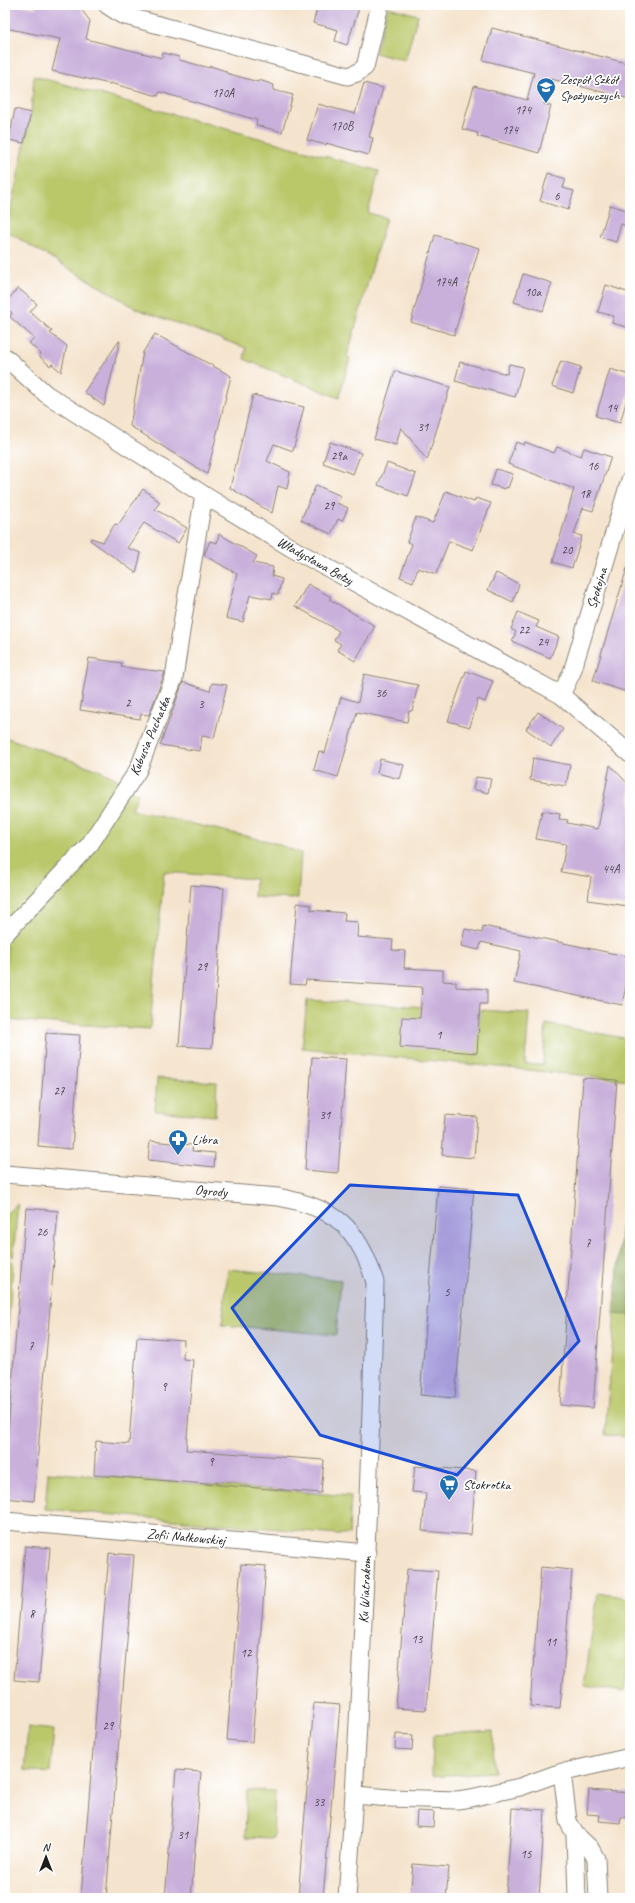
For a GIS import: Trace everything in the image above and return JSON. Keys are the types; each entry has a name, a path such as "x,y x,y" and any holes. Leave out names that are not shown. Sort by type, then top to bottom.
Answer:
{"street":[{"path":"107,5 122,15 348,76 357,73 364,67 380,5"},
{"name":"Władysława Bełzy","path":"5,357 46,394 292,550 561,695 630,754"},
{"name":"Spokojna","path":"561,695 572,672 630,480"},
{"name":"Kubusia Puchatka","path":"5,934 90,844 138,770 174,678 182,618 204,495"},
{"name":"Ogrody","path":"5,1174 266,1196 304,1202 324,1211 343,1223 359,1242 368,1261 375,1282"},
{"name":"Ku Wiatrakom","path":"347,1898 355,1795 367,1553 375,1282"},
{"name":"Zofii Nałkowskiej","path":"5,1521 367,1553"},
{"path":"355,1795 390,1798 457,1800 520,1787 562,1772 630,1758"},
{"path":"562,1772 568,1821 575,1834 590,1848 596,1859 598,1898"},
{"path":"575,1834 577,1898"}],"highlighted area":[{"path":"350,1185 518,1195 579,1341 457,1475 320,1435 232,1308"}],"green space":[{"path":"388,7 418,15 405,61 375,53"},
{"path":"34,76 379,171 368,213 386,218 347,357 350,358 339,398 244,359 246,348 137,309 6,231 31,113"},
{"path":"5,737 99,770 121,781 138,794 132,810 272,842 301,853 298,898 254,897 255,879 164,872 150,1029 5,1020 7,947 5,946"},
{"path":"307,1000 529,1013 525,1064 543,1065 546,1024 630,1039 630,1080 302,1048"},
{"path":"157,1078 217,1082 215,1116 155,1111"},
{"path":"630,1127 630,1437 605,1435"},
{"path":"630,1127 630,1315 614,1314"},
{"path":"18,1204 13,1257 5,1252 5,1215"},
{"path":"5,1257 13,1262 7,1340 5,1341"},
{"path":"228,1269 341,1280 336,1335 222,1325"},
{"path":"48,1472 351,1496 349,1535 45,1509"},
{"path":"598,1593 630,1598 630,1655 624,1692 584,1686"},
{"path":"28,1727 54,1730 50,1773 24,1770"},
{"path":"493,1731 494,1772 432,1776 433,1735"},
{"path":"247,1790 275,1791 273,1838 245,1837"}],"building":[{"path":"5,5 21,5 36,8 36,5 78,5 90,21 86,39 162,58 163,53 179,57 179,60 210,68 210,66 226,71 226,73 258,82 259,80 274,85 273,90 293,95 282,132 256,125 257,120 160,92 158,96 110,83 52,71 60,39 5,28"},
{"path":"318,5 360,5 347,45 335,41 338,30 313,23"},
{"path":"492,28 630,64 630,99 551,79 544,104 551,106 539,153 477,136 478,133 462,129 474,86 527,100 534,73 483,60"},
{"path":"364,83 383,88 369,137 373,138 369,155 326,143 326,145 307,140 318,104 355,114"},
{"path":"15,109 31,113 24,143 9,140"},
{"path":"548,173 566,179 563,188 574,191 568,210 540,201"},
{"path":"610,205 630,211 630,227 621,224 616,242 600,237"},
{"path":"435,235 479,248 454,335 411,322"},
{"path":"523,274 552,283 543,311 514,302"},
{"path":"606,285 630,293 630,328 612,323 614,316 598,312"},
{"path":"18,288 37,304 30,312 52,331 50,333 67,346 61,372 52,364 50,366 39,356 41,354 29,343 34,338 10,317 12,313 5,307 5,303"},
{"path":"155,334 231,376 207,474 130,426 143,352"},
{"path":"120,341 104,406 84,392"},
{"path":"561,361 581,367 573,393 552,386"},
{"path":"460,362 507,374 509,364 523,367 515,397 455,381"},
{"path":"610,369 630,375 630,388 620,423 596,416"},
{"path":"395,371 450,387 427,460 401,427 396,445 374,439"},
{"path":"253,395 304,407 293,451 274,444 267,461 290,472 287,489 278,486 272,513 230,488"},
{"path":"330,442 361,453 353,474 323,463"},
{"path":"516,442 524,445 525,442 554,453 557,447 581,456 584,448 611,457 593,511 583,508 574,534 582,536 572,568 553,562 574,489 508,464"},
{"path":"387,463 416,474 408,496 378,485"},
{"path":"496,469 513,474 508,488 505,487 505,489 491,485"},
{"path":"316,485 341,496 337,503 348,508 342,521 338,519 331,534 301,520"},
{"path":"143,489 160,502 155,509 187,528 178,543 144,523 127,548 141,553 136,573 90,540 91,538 103,542 115,524 118,525"},
{"path":"446,491 474,502 476,498 491,503 473,550 449,541 436,574 418,568 413,582 400,577 412,544 407,542 416,517 433,523"},
{"path":"219,534 257,556 253,563 273,567 272,576 282,579 278,595 273,593 272,599 250,595 243,622 226,618 237,574 204,555 210,541 217,543"},
{"path":"627,568 630,568 630,693 593,681"},
{"path":"496,573 519,584 513,602 488,590"},
{"path":"308,584 331,597 329,599 375,626 355,661 337,650 341,644 334,640 339,631 295,606"},
{"path":"518,612 539,621 536,627 559,637 550,658 512,641 516,632 511,629"},
{"path":"89,658 122,663 121,667 165,672 149,715 141,714 140,719 80,710"},
{"path":"466,671 493,681 485,702 478,699 470,727 448,721"},
{"path":"364,674 418,685 412,711 409,711 407,722 357,712 338,777 314,770 319,751 325,753 341,697 358,702"},
{"path":"183,682 210,691 212,683 227,685 214,738 202,736 200,751 160,745"},
{"path":"538,712 563,729 551,747 526,729"},
{"path":"533,758 570,765 566,786 530,780"},
{"path":"380,759 404,765 400,779 377,773"},
{"path":"610,765 630,786 630,885 627,906 588,900 591,877 561,872 566,844 536,839 542,811 560,814 559,819 568,820 567,823 598,829"},
{"path":"476,777 491,779 488,793 473,789"},
{"path":"191,885 224,888 212,1048 179,1046"},
{"path":"297,903 311,905 311,910 345,913 344,921 358,922 357,937 393,940 392,950 405,951 404,968 443,970 443,981 456,982 456,987 487,989 487,1004 480,1004 477,1053 400,1047 402,1017 420,1018 422,987 306,980 305,985 290,984"},
{"path":"483,926 630,957 630,966 622,1005 514,983 521,951 481,942 479,950 461,946 465,929 482,933"},
{"path":"46,1033 80,1035 72,1149 38,1146"},
{"path":"312,1057 346,1059 338,1173 305,1170"},
{"path":"583,1078 617,1080 593,1408 560,1405"},
{"path":"445,1115 477,1117 474,1158 442,1155"},
{"path":"150,1141 193,1145 192,1151 215,1153 214,1167 148,1160"},
{"path":"438,1186 474,1189 455,1398 420,1395"},
{"path":"26,1208 58,1211 34,1501 5,1498 5,1470"},
{"path":"137,1337 184,1340 183,1359 193,1360 186,1450 324,1460 321,1493 94,1475 96,1441 129,1444"},
{"name":"Stokrotka","path":"415,1466 476,1471 471,1535 422,1531 426,1493 412,1492"},
{"path":"25,1546 50,1548 39,1682 14,1680"},
{"path":"109,1553 134,1555 106,1898 91,1898 81,1897"},
{"path":"241,1564 266,1566 252,1742 227,1740"},
{"path":"541,1567 572,1570 560,1708 530,1706"},
{"path":"407,1569 438,1571 426,1710 396,1708"},
{"path":"314,1703 340,1705 323,1898 298,1898"},
{"path":"396,1734 413,1735 412,1750 395,1749"},
{"path":"176,1770 201,1772 191,1898 165,1898"},
{"path":"589,1790 630,1793 630,1818 621,1817 620,1823 599,1821 600,1815 587,1814"},
{"path":"512,1808 545,1810 539,1898 506,1898"},
{"path":"417,1811 434,1812 433,1827 416,1826"},
{"path":"413,1864 449,1867 446,1898 410,1898"}],"place":[{"name":"Zespół Szkół Spożywczych","path":"546,104"},
{"name":"Libra","path":"178,1156"},
{"name":"Stokrotka","path":"449,1501"}]}
